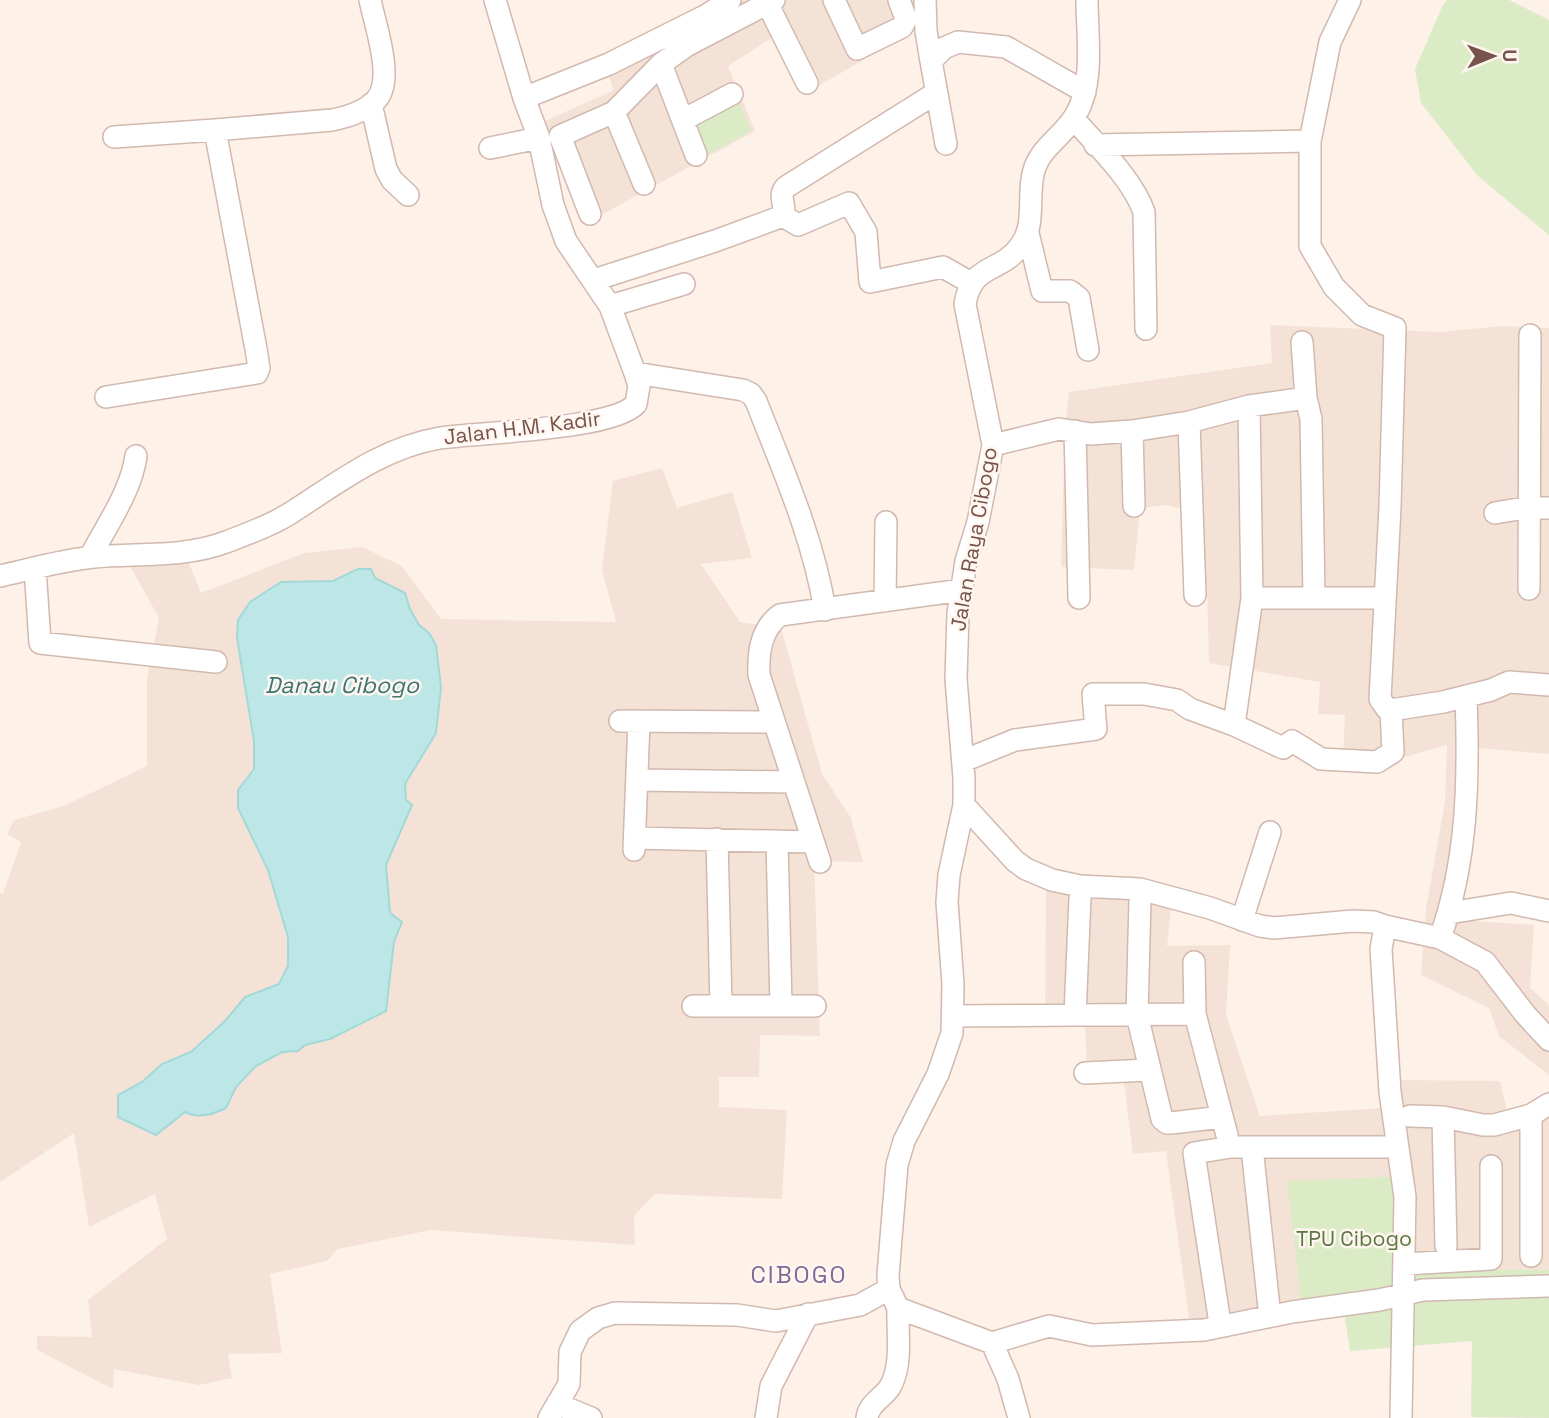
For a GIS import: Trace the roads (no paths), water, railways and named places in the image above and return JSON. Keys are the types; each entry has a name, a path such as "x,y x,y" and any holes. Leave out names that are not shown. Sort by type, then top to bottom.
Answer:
{"street":[{"path":"114,136 215,130 332,120 350,116 378,98 385,71 370,0"},
{"name":"Jalan H.M. Kadir","path":"0,576 90,557 184,552 225,543 287,515 344,477 385,454 415,443 449,437 535,430 622,415 636,404 639,386 610,306 566,241 553,205 549,137 524,98 495,0"},
{"path":"524,98 609,64 705,16 730,0"},
{"path":"834,0 857,49 902,27 906,19 899,0"},
{"path":"925,0 926,31 946,144"},
{"path":"1087,0 1085,92 1074,118 1048,146 1034,168 1028,233 1042,291 1070,291 1079,298 1088,350"},
{"path":"1350,0 1330,42 1310,141 1310,246 1334,287 1362,315 1395,328 1380,699 1387,709 1391,709 1425,706 1491,690 1509,682 1549,685"},
{"path":"490,148 549,137 614,112 661,64 712,30 770,1 807,83"},
{"path":"931,61 944,48 958,42 1006,47 1085,92"},
{"path":"661,64 696,155"},
{"path":"783,216 785,210 782,195 786,187 936,93"},
{"path":"683,120 732,94"},
{"path":"372,104 386,169 392,180 408,195"},
{"path":"614,112 644,184"},
{"path":"1074,118 1115,166 1141,203 1144,212 1146,329"},
{"path":"106,397 257,373 259,368 256,349 215,130"},
{"path":"549,137 590,214"},
{"path":"1096,145 1310,141"},
{"path":"783,216 797,225 849,203 866,232 870,282 943,267 971,283 978,275 1014,254 1028,233"},
{"path":"594,280 715,242 783,216"},
{"name":"Jalan Raya Cibogo","path":"867,1418 869,1408 890,1387 897,1368 888,1259 897,1165 904,1142 948,1051 953,1016 947,902 949,874 964,805 956,679 958,613 993,444 966,318 965,304 971,283"},
{"path":"610,306 684,284"},
{"path":"1529,589 1539,508 1530,335"},
{"path":"1302,342 1306,398 1311,419 1314,598"},
{"path":"635,373 743,390 757,401 806,532 818,570 825,610"},
{"path":"993,444 1050,430 1091,434 1132,431 1306,398"},
{"path":"1234,724 1252,598 1250,407"},
{"path":"1189,422 1195,595"},
{"path":"1075,431 1079,598"},
{"path":"1132,431 1134,506"},
{"path":"90,557 132,476 136,456"},
{"path":"1495,513 1539,508"},
{"path":"885,601 886,522"},
{"path":"35,568 40,643 216,662"},
{"path":"820,862 758,675 759,651 766,630 780,615 962,590"},
{"path":"1252,598 1385,598"},
{"path":"963,761 1015,740 1096,729 1093,694 1144,694 1177,701 1283,748 1292,741 1321,759 1377,762 1393,752 1391,709"},
{"path":"1440,938 1449,913 1462,849 1469,785 1466,696"},
{"path":"773,722 629,721 637,780 634,845 717,839 812,842"},
{"path":"637,780 792,782"},
{"path":"964,805 1015,861 1037,875 1052,880 1080,886 1140,890 1274,928 1353,921 1374,922 1440,938 1485,962 1549,1040"},
{"path":"1242,920 1270,832"},
{"path":"717,839 721,1006"},
{"path":"777,841 781,1006"},
{"path":"1074,1015 1080,898"},
{"path":"1140,900 1137,1016 1162,1119 1167,1123 1224,1126 1195,1014 1195,962"},
{"path":"1449,913 1511,903 1549,911"},
{"path":"1385,926 1381,949 1381,976 1390,1091 1405,1197 1401,1418"},
{"path":"693,1006 815,1006"},
{"path":"953,1016 1195,1014"},
{"path":"1085,1073 1149,1070"},
{"path":"1410,1116 1443,1117 1483,1125 1507,1122 1540,1110 1531,1256"},
{"path":"1443,1117 1446,1246"},
{"path":"1219,1317 1194,1153 1231,1147 1398,1145"},
{"path":"1252,1147 1269,1308"},
{"path":"1405,1264 1490,1259 1491,1166"},
{"path":"591,1418 553,1411 569,1384 569,1352 580,1331 598,1318 615,1313 737,1315 776,1321 893,1298 992,1343 1054,1325 1093,1335 1204,1330 1292,1312 1403,1296 1423,1290 1549,1286"},
{"path":"766,1418 771,1386 808,1314"},
{"path":"992,1343 1008,1379 1019,1418"}],"water":[{"name":"Danau Cibogo","path":"358,569 371,569 375,578 405,593 419,625 429,633 436,645 441,687 436,733 405,784 406,800 412,805 386,865 390,913 402,922 394,942 386,1011 330,1039 305,1045 298,1051 282,1052 256,1066 236,1087 226,1108 206,1115 185,1112 156,1135 118,1117 118,1095 142,1082 162,1064 191,1052 225,1021 245,997 279,984 288,966 288,937 268,870 238,808 238,790 254,769 254,741 237,638 238,620 250,602 281,582 333,581"}],"district":[{"name":"CIBOGO","path":"799,1275"}],"park label":[{"name":"TPU Cibogo","path":"1354,1239"}]}
